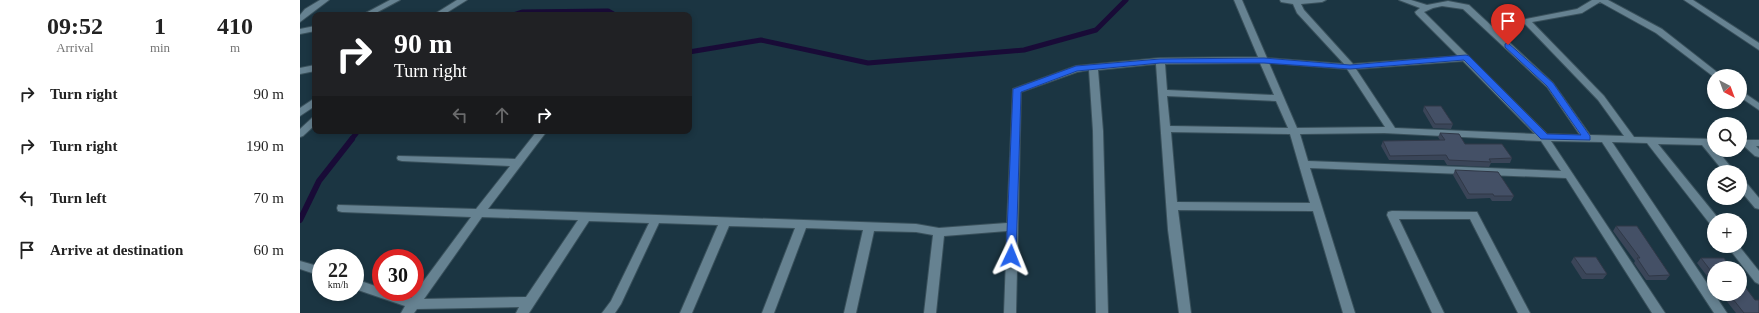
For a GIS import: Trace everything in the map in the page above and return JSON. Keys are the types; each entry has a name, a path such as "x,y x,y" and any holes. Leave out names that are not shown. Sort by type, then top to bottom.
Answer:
{"street":[{"path":"300,20 308,11 325,0"},
{"path":"372,12 396,0"},
{"path":"442,12 463,0"},
{"path":"1238,0 1294,131 1349,313"},
{"path":"1284,0 1296,2 1322,0"},
{"path":"1403,0 1426,7 1453,3 1466,7 1550,85 1587,138"},
{"path":"1598,0 1579,11 1526,21 1601,98 1630,138"},
{"path":"1602,0 1659,31 1709,69"},
{"path":"1688,0 1759,47"},
{"path":"1296,2 1300,11 1345,59 1392,130"},
{"path":"1426,7 1419,12 1544,137 1659,313"},
{"path":"300,32 312,29"},
{"path":"1010,313 1016,91 1076,69 1160,61 1264,60 1350,67 1466,58"},
{"path":"1160,61 1172,206 1186,313"},
{"path":"1093,67 1098,131 1102,313"},
{"path":"300,71 312,69"},
{"path":"1163,93 1280,98"},
{"path":"1747,98 1759,107"},
{"path":"300,113 312,103"},
{"path":"300,134 312,123"},
{"path":"1166,129 1294,131 1392,130 1492,136 1707,141"},
{"path":"410,308 540,134"},
{"path":"1604,138 1721,313"},
{"path":"1649,139 1707,213"},
{"path":"1747,143 1759,143"},
{"path":"1747,146 1759,154"},
{"path":"402,158 518,163"},
{"path":"1304,164 1569,175"},
{"path":"1747,191 1759,205"},
{"path":"1172,206 1318,207"},
{"path":"342,208 479,214 916,228 939,232 1012,227"},
{"path":"1438,313 1392,215 1474,215 1524,313"},
{"path":"364,288 410,308 525,308 586,217"},
{"path":"608,313 615,304 656,219"},
{"path":"686,313 725,222"},
{"path":"768,313 802,224"},
{"path":"850,313 869,227"},
{"path":"930,313 939,232"},
{"path":"1739,253 1759,279"},
{"path":"300,265 312,269"}],"building":[{"path":"1424,106 1441,106 1453,124 1435,124"},
{"path":"1440,133 1459,134 1465,144 1502,144 1512,158 1489,159 1491,162 1449,160 1446,155 1390,156 1383,141 1445,140"},
{"path":"1455,170 1498,172 1514,196 1469,194"},
{"path":"1616,226 1637,226 1670,275 1649,276 1637,258 1640,258"},
{"path":"1574,257 1596,257 1607,274 1586,274"},
{"path":"1701,258 1724,258 1726,261 1707,261 1707,266"},
{"path":"1747,289 1755,300 1759,300 1759,313 1744,313 1735,301 1747,301"}],"waterway":[{"path":"692,52 761,40 868,63 1024,50 1096,30 1126,0"},
{"path":"522,12 610,12"},
{"path":"351,140 356,134"},
{"path":"300,220 319,181 352,139"}],"route":[{"path":"1011,256 1016,91 1076,69 1160,61 1264,60 1350,67 1466,58 1544,137 1587,138 1550,85 1508,45"}]}
